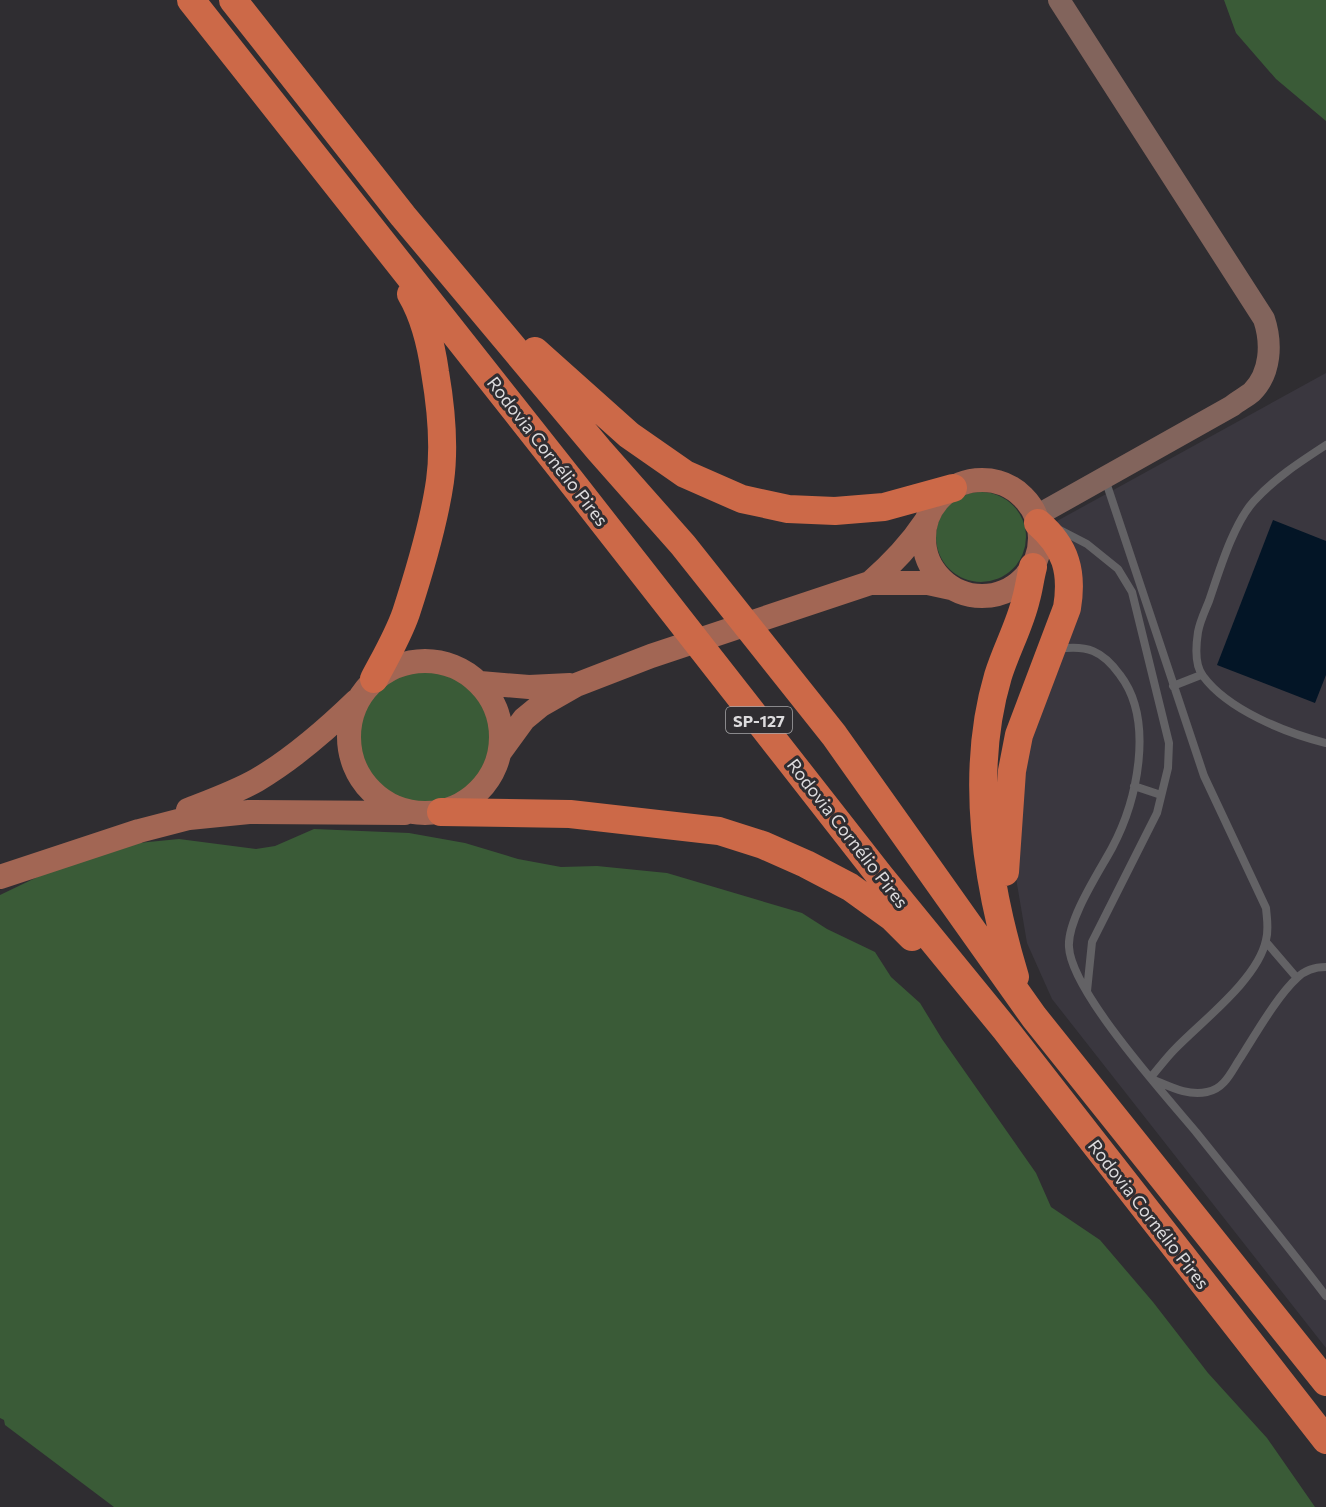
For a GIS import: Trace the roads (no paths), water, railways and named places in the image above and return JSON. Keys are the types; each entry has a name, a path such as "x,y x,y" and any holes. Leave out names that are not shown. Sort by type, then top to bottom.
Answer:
{"highway":[{"name":"Rodovia Cornélio Pires","path":"191,0 880,876 1005,1029 1326,1440"},
{"name":"Rodovia Cornélio Pires","path":"232,0 403,216 598,450 683,545 827,726 1034,1017 1326,1383"},
{"path":"367,223 419,307 430,340 442,436 440,480 430,529 405,614 367,688"},
{"path":"456,280 629,435 685,474 742,499 788,510 835,511 884,507 953,488"},
{"path":"1005,943 1006,849 1012,771 1019,735 1067,608 1069,581 1065,559 1052,535 1037,519"},
{"path":"1032,567 1026,600 998,676 986,728 982,793 992,879 1005,943 1017,982 1034,1017"},
{"path":"430,812 570,814 719,831 763,845 850,887 893,918 1005,1029"}],"main road":[{"path":"0,877 139,831 189,818 249,812 430,812 462,804 479,791 492,773 500,752 524,719 541,705 576,685 651,656 870,583 928,583 951,588 968,595 987,597 1005,592 1021,582 1039,552 1040,535 1037,519 1027,501 1012,488 993,481 972,481 953,488 934,506 928,519 900,556 870,583"},
{"path":"928,519 924,538 927,557 936,575 951,588"},
{"path":"139,831 255,781 295,755 326,730 367,688 394,666 416,660 440,661 462,669 480,683 494,703 501,727 500,752"},
{"path":"480,683 529,687 576,685"},
{"path":"367,688 350,721 349,747 357,772 373,793 394,807 430,812"}],"street":[{"path":"1037,519 1105,477 1232,406 1252,392 1264,373 1269,352 1264,319 1059,0"}],"lane":[{"path":"1326,445 1281,474 1252,503 1234,534 1198,631 1196,654 1201,675 1229,701 1268,723 1326,743"},
{"path":"1105,477 1204,776 1266,908 1268,927 1266,942 1254,967 1240,985 1174,1050 1152,1078"},
{"path":"1037,519 1087,544 1118,569 1131,592 1169,743 1168,768 1157,813 1092,942 1087,992"},
{"path":"1131,592 1141,588"},
{"path":"1051,649 1077,646 1096,651 1112,663 1131,695 1139,721 1139,764 1131,801 1113,845 1092,882 1071,930 1068,944 1070,958 1087,992 1152,1078 1326,1296"},
{"path":"1173,686 1201,675"},
{"path":"1134,786 1161,795"},
{"path":"1266,942 1297,978"},
{"path":"1152,1078 1180,1090 1194,1093 1207,1092 1221,1086 1297,978 1316,967 1326,967"}],"water":[{"path":"1273,520 1326,541 1326,675 1315,703 1217,665"}]}
